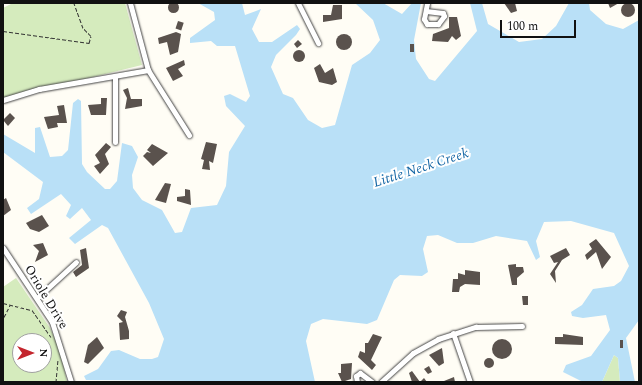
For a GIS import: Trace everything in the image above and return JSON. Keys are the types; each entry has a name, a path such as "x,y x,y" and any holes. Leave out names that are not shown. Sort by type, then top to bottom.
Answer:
{"street":[{"path":"130,3 148,70 189,135"},
{"path":"298,3 318,42"},
{"path":"426,11 427,3"},
{"path":"3,100 39,89 115,77 148,70"},
{"path":"115,77 115,142"},
{"name":"Oriole Drive","path":"3,248 37,298 57,334 71,382"},
{"path":"37,298 76,262"},
{"path":"381,382 413,353 453,333 491,326 522,326"},
{"path":"453,333 470,382"},
{"path":"357,382 356,376 360,373 372,382"}],"path":[{"path":"3,31 90,43 91,36 83,28 74,3"},
{"path":"3,303 32,310 47,327 49,333"},
{"path":"4,317 10,305"},
{"path":"56,353 56,382"}],"green space":[{"path":"13,3 125,3 142,65 3,99 3,8"},
{"path":"16,278 50,328 60,350 67,382 3,382 3,287"},
{"path":"614,355 618,358 620,382 602,382"}],"water":[{"name":"Little Neck Creek","path":"198,3 242,3 245,15 261,9 252,29 259,42 272,42 297,25 300,29 276,55 271,67 283,94 293,98 308,120 322,128 335,125 352,65 370,53 380,40 373,20 355,3 383,3 402,14 412,3 421,3 414,40 416,59 429,79 435,81 477,31 470,3 482,3 488,24 519,42 542,39 556,26 569,3 589,3 590,10 606,24 623,29 639,20 639,320 626,338 635,382 620,382 618,358 614,355 602,382 583,382 563,372 566,365 591,356 610,330 606,315 583,318 572,316 571,312 582,305 593,289 614,286 621,281 629,266 614,233 571,221 544,222 536,241 540,257 536,260 527,241 496,236 473,243 457,243 438,235 427,236 423,249 428,272 422,276 400,275 394,280 377,320 367,324 323,319 311,324 306,341 315,382 86,380 84,376 98,369 111,351 119,350 140,359 152,359 158,357 164,339 149,303 108,228 102,225 75,244 69,238 91,220 82,208 70,219 66,216 71,205 61,194 31,214 27,208 39,199 43,182 3,152 3,134 35,153 35,128 40,127 50,157 62,156 68,150 73,103 78,99 81,101 82,164 87,172 105,189 110,189 117,181 122,143 132,146 138,157 132,175 133,188 142,200 162,210 175,233 182,232 191,208 217,205 226,186 229,152 245,126 226,106 224,96 230,94 246,102 250,96 235,46 217,46 211,41 190,43 190,38 215,20 214,12"}],"building":[{"path":"173,1 177,3 179,7 177,11 173,13 169,11 167,7 169,3"},
{"path":"504,3 515,3 517,11 511,13"},
{"path":"608,3 619,3 610,8"},
{"path":"628,3 633,5 635,10 633,15 628,17 623,15 621,10 623,5"},
{"path":"333,5 342,5 342,19 323,22 323,15 331,15"},
{"path":"449,17 457,17 461,36 456,40 452,36 448,42 432,41 433,34 449,28"},
{"path":"178,21 184,23 181,30 176,29"},
{"path":"176,32 181,34 178,52 170,55 167,42 159,44 158,38"},
{"path":"344,34 351,39 352,42 347,49 344,50 337,45 336,42 341,35"},
{"path":"298,40 302,44 297,48 294,44"},
{"path":"410,44 414,44 414,52 410,52"},
{"path":"297,50 301,50 305,56 301,62 297,62 293,58 293,54"},
{"path":"184,60 185,65 178,69 183,76 173,81 166,68"},
{"path":"320,64 325,73 333,68 337,82 332,85 319,82 314,68"},
{"path":"128,88 131,99 142,99 142,106 125,109 127,98 123,90"},
{"path":"101,98 107,98 106,115 91,115 88,105 101,104"},
{"path":"64,105 67,123 57,123 58,127 48,129 44,117 59,115 57,106"},
{"path":"10,113 15,118 8,126 3,120"},
{"path":"206,142 217,144 213,163 209,161 210,170 202,169 204,160 201,159"},
{"path":"106,143 111,147 105,154 109,164 100,174 94,166 100,163 95,155"},
{"path":"152,144 168,153 153,166 143,156 147,152 151,153 147,150"},
{"path":"165,183 171,184 166,203 155,200"},
{"path":"185,189 190,190 191,205 177,201 177,197 185,196"},
{"path":"6,198 11,210 3,216 3,200"},
{"path":"42,215 49,226 39,232 30,229 26,223"},
{"path":"596,239 611,257 602,269 596,252 587,260 585,255 592,249 589,244"},
{"path":"43,243 48,255 35,262 39,251 33,245"},
{"path":"86,248 89,268 76,277 73,272 82,265 80,250"},
{"path":"566,248 570,255 562,260 555,271 556,283 550,274 558,262 554,263 550,256"},
{"path":"516,264 516,267 523,267 524,272 517,278 517,285 512,285 508,265"},
{"path":"465,270 480,272 480,285 465,284 460,287 459,292 452,292 453,279 458,279 458,273 465,275"},
{"path":"522,296 528,296 528,305 523,305"},
{"path":"121,310 127,312 125,317 129,331 129,339 120,340 119,323 123,322 117,316"},
{"path":"373,334 382,337 371,360 376,365 372,370 358,357 360,351 365,353 365,343 368,343"},
{"path":"563,334 583,337 583,345 555,344 555,337 563,337"},
{"path":"97,337 104,348 88,364 84,362 88,345"},
{"path":"502,339 509,342 512,349 509,356 502,359 495,356 492,349 495,342"},
{"path":"620,340 623,340 623,348 620,348"},
{"path":"442,348 444,363 439,366 429,355"},
{"path":"487,358 491,358 493,359 493,367 487,368 484,365 484,361"},
{"path":"352,363 351,379 342,382 338,373 341,373 341,364"},
{"path":"429,366 432,372 428,374 424,369"},
{"path":"412,371 420,382 412,382 409,373"},
{"path":"454,377 455,382 444,382 444,381"},
{"path":"424,378 427,382 420,382"}]}
